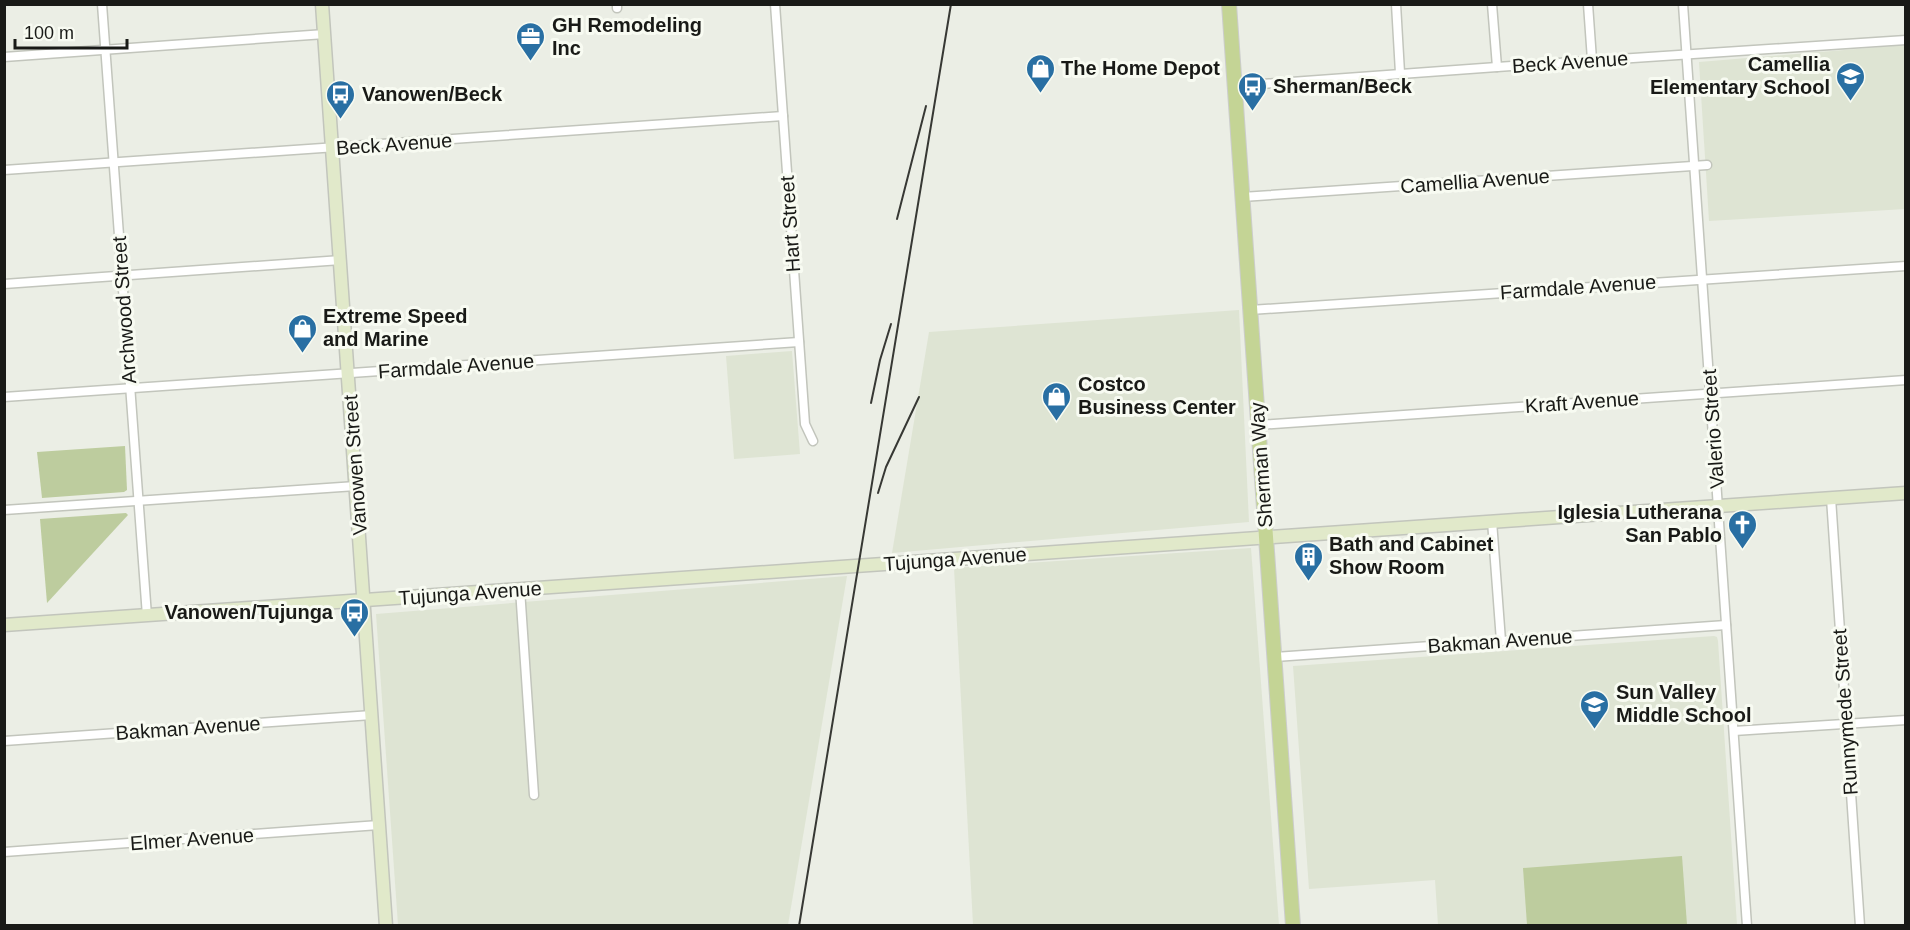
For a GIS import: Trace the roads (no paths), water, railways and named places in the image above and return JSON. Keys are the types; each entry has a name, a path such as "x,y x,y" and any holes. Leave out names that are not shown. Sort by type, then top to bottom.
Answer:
{"main road":[{"name":"Sherman Way","path":"1229,4 1293,926"}],"street":[{"name":"Archwood Street","path":"102,4 147,616"},
{"name":"Vanowen Street","path":"322,4 386,926"},
{"name":"Hart Street","path":"775,4 805,424 813,441"},
{"path":"1396,4 1401,73"},
{"path":"1492,4 1497,67"},
{"path":"1588,4 1592,60"},
{"name":"Valerio Street","path":"1683,4 1747,926"},
{"path":"4,57 325,34"},
{"name":"Beck Avenue","path":"1235,86 1905,40"},
{"name":"Beck Avenue","path":"4,170 783,116"},
{"name":"Camellia Avenue","path":"1242,197 1707,165"},
{"path":"4,284 340,260"},
{"name":"Farmdale Avenue","path":"1250,310 1905,266"},
{"name":"Farmdale Avenue","path":"4,397 799,342"},
{"name":"Kraft Avenue","path":"1258,424 1905,380"},
{"path":"4,510 356,486"},
{"name":"Tujunga Avenue","path":"4,625 1905,493"},
{"name":"Runnymede Street","path":"1831,498 1860,926"},
{"path":"1492,521 1501,641"},
{"path":"520,589 534,795"},
{"name":"Bakman Avenue","path":"1275,657 1726,625"},
{"name":"Bakman Avenue","path":"4,741 372,715"},
{"path":"1734,731 1905,720"},
{"name":"Elmer Avenue","path":"4,852 379,825"}],"railway":[{"path":"799,926 951,4"},
{"path":"897,219 926,106"},
{"path":"871,403 880,360 891,324"},
{"path":"878,493 886,467 919,397"}],"place":[{"name":"GH Remodeling Inc","path":"531,62"},
{"name":"The Home Depot","path":"1040,94"},
{"name":"Camellia Elementary School","path":"1851,102"},
{"name":"Sherman/Beck","path":"1252,112"},
{"name":"Vanowen/Beck","path":"341,120"},
{"name":"Extreme Speed and Marine","path":"302,354"},
{"name":"Costco Business Center","path":"1057,422"},
{"name":"Iglesia Lutherana San Pablo","path":"1743,550"},
{"name":"Bath and Cabinet Show Room","path":"1308,582"},
{"name":"Vanowen/Tujunga","path":"354,638"},
{"name":"Sun Valley Middle School","path":"1595,730"}]}
